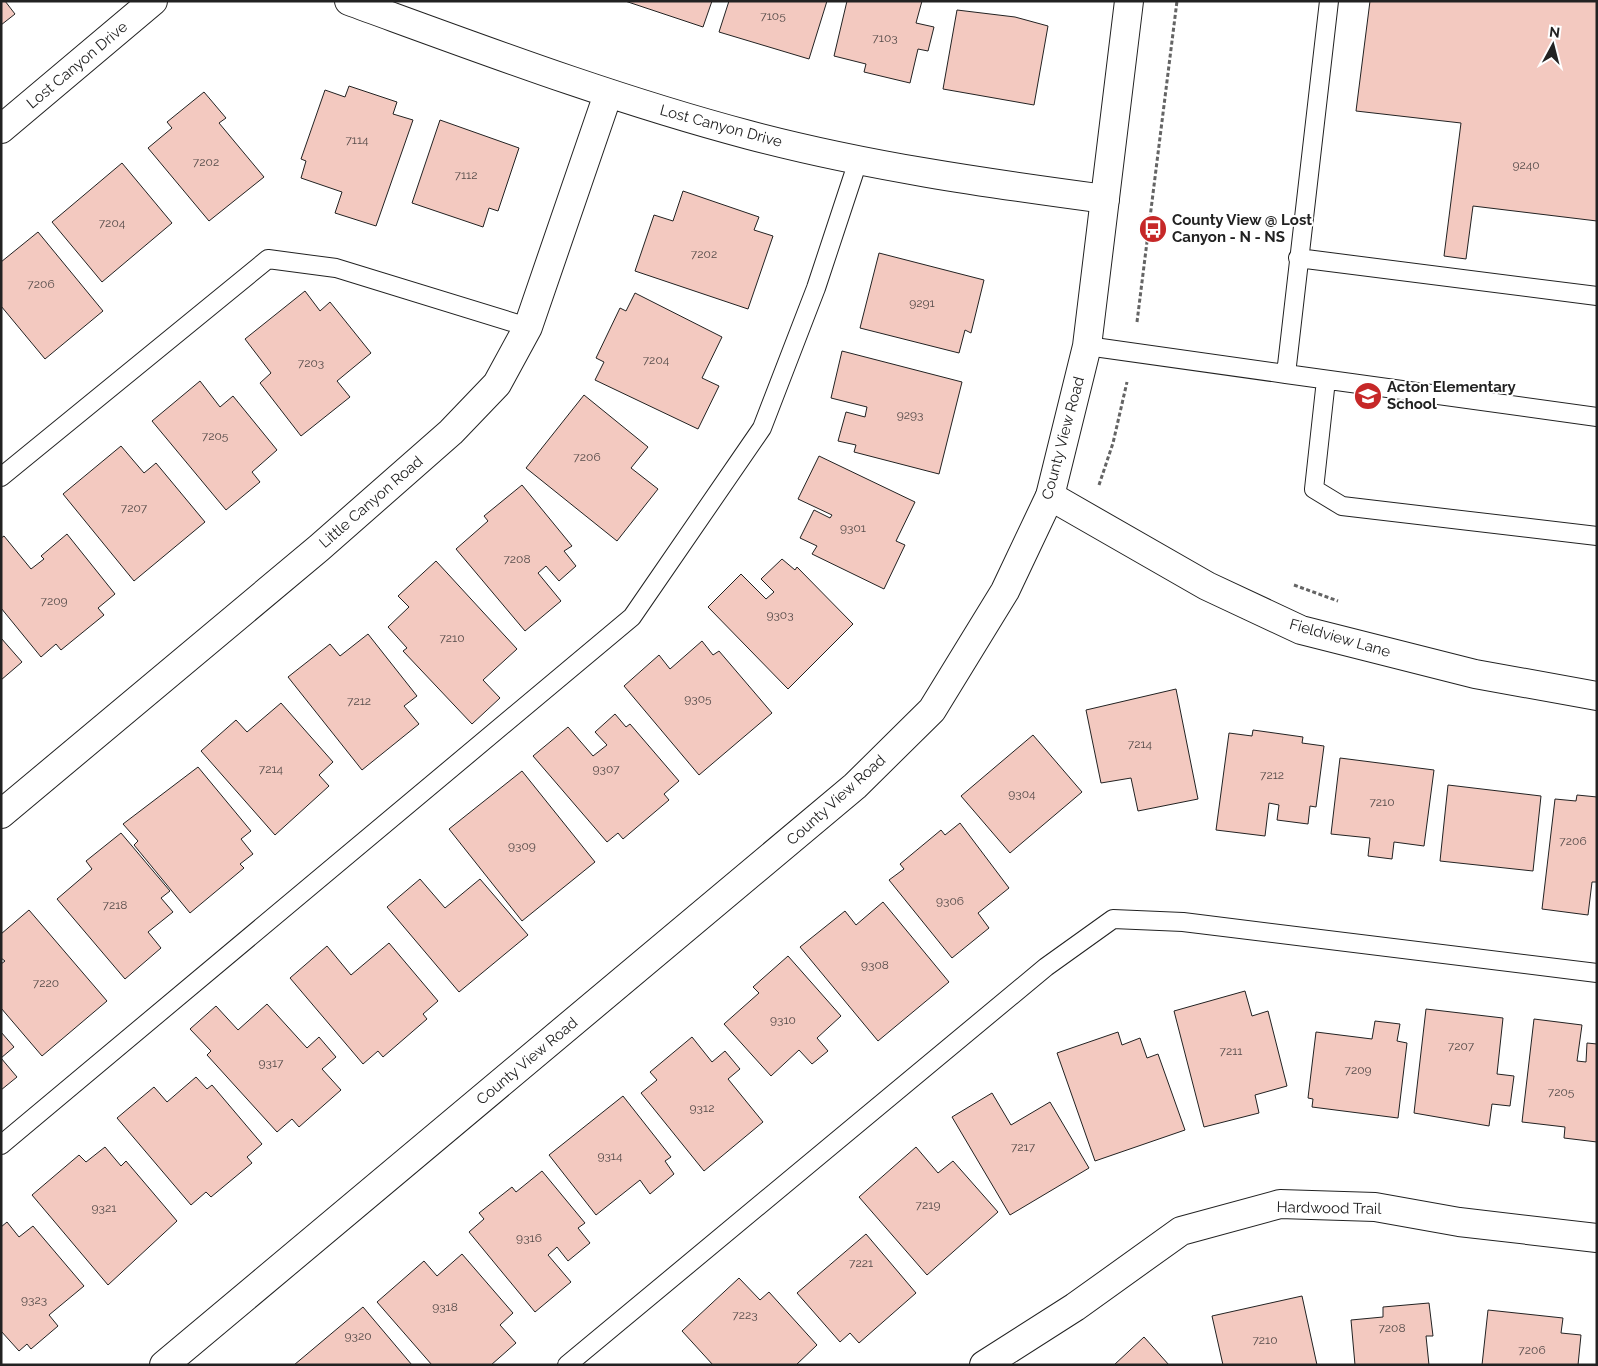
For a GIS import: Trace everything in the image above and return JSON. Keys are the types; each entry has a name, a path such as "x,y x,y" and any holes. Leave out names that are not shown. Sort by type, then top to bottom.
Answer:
{"street":[{"name":"Lost Canyon Drive","path":"1,128 153,1"},
{"name":"Lost Canyon Drive","path":"349,1 608,94 748,135 858,161 991,183 1105,199"},
{"name":"County View Road","path":"164,1365 855,786 932,710 1005,591 1050,496 1087,346 1129,1"},
{"name":"Little Canyon Road","path":"1,814 319,548 450,432 497,384 528,327 608,94"},
{"name":"Fieldview Lane","path":"1050,496 1207,586 1301,630 1475,674 1597,696"},
{"name":"Hardwood Trail","path":"984,1365 1075,1307 1180,1232 1280,1204 1375,1207 1459,1222 1597,1238"}],"lane":[{"path":"1286,374 1329,1"},
{"path":"1,1145 632,617 762,428 816,288 858,161"},
{"path":"1298,258 1597,296"},
{"path":"1,477 268,259 336,268 528,327"},
{"path":"1087,346 1597,416"},
{"path":"1326,380 1314,489 1342,506 1597,536"},
{"path":"567,1365 1046,967 1112,919 1182,922 1597,973"}],"path":[{"path":"1098,489 1113,443 1134,352 1177,1"},
{"path":"1289,584 1344,603"}],"building":[{"path":"1,1 5,1 15,14 1,25"},
{"path":"625,1 712,1 703,27"},
{"path":"729,1 827,1 809,59 719,32"},
{"path":"847,1 922,1 916,23 934,27 928,51 918,49 910,83 864,72 866,64 834,56"},
{"path":"1370,1 1597,1 1597,221 1473,206 1466,259 1444,256 1461,123 1356,111"},
{"path":"957,10 1015,17 1048,26 1034,105 943,89"},
{"path":"349,86 397,102 393,114 413,120 376,226 335,213 342,192 301,178 306,161 301,159 325,90 345,97"},
{"path":"204,92 226,118 219,123 264,177 209,221 148,148 172,128 167,122"},
{"path":"440,120 519,148 498,211 489,208 483,227 412,203"},
{"path":"122,163 172,223 102,282 52,222"},
{"path":"683,191 759,217 754,230 773,236 748,309 635,271 654,215 673,221"},
{"path":"38,232 103,311 45,359 1,306 1,262"},
{"path":"879,253 984,280 971,333 965,330 959,353 860,328"},
{"path":"305,291 320,311 330,302 371,353 337,381 350,397 301,436 260,383 271,373 245,339"},
{"path":"635,293 722,337 702,378 719,386 698,429 595,380 604,362 596,358 620,308 626,311"},
{"path":"842,351 962,382 939,474 854,452 856,445 838,441 846,412 865,417 867,407 831,398"},
{"path":"200,381 220,407 233,396 277,450 252,472 260,482 226,510 152,421"},
{"path":"584,395 648,447 631,468 658,489 617,541 526,468"},
{"path":"121,446 144,473 156,463 205,522 134,581 63,494"},
{"path":"819,456 915,502 896,541 905,545 884,589 812,554 817,546 800,538 814,510 830,518 832,515 798,499"},
{"path":"522,485 572,546 564,551 576,566 559,581 546,566 538,573 561,601 525,631 456,549 488,521 484,516"},
{"path":"67,534 115,594 98,608 104,615 61,650 56,644 41,657 1,608 1,538 4,536 31,569 44,559 41,556"},
{"path":"782,559 795,570 797,567 853,624 788,689 708,607 741,574 766,599 774,592 761,579"},
{"path":"436,561 517,649 483,680 500,698 472,724 403,651 407,648 388,627 409,607 398,596"},
{"path":"368,634 417,696 404,706 419,724 362,770 288,677 330,644 340,656"},
{"path":"1,638 22,662 1,680"},
{"path":"702,641 713,655 719,651 772,713 699,775 624,686 659,655 670,669"},
{"path":"1176,689 1198,799 1138,811 1131,778 1101,783 1086,710"},
{"path":"281,703 333,762 319,775 329,786 275,835 201,751 236,720 247,732"},
{"path":"615,714 626,727 630,724 679,781 664,794 669,800 623,839 618,833 607,842 533,756 568,727 593,756 607,745 595,732"},
{"path":"1253,730 1303,737 1302,743 1324,746 1316,807 1310,806 1308,824 1277,820 1279,805 1269,803 1265,836 1216,830 1229,733 1252,736"},
{"path":"1033,735 1082,792 1010,853 961,796"},
{"path":"1340,758 1434,770 1424,846 1394,842 1392,859 1368,856 1370,838 1331,834"},
{"path":"198,767 251,831 241,839 253,854 240,864 244,868 190,913 134,845 138,841 123,824"},
{"path":"522,771 595,862 522,921 449,829"},
{"path":"1448,785 1541,796 1533,871 1440,861"},
{"path":"1577,795 1597,797 1597,882 1592,882 1588,915 1542,909 1555,799 1576,801"},
{"path":"960,823 1009,888 978,913 989,928 952,958 889,880 904,869 900,864 941,830 945,835"},
{"path":"121,833 170,891 161,898 173,912 148,932 161,948 125,979 57,899 92,869 86,861"},
{"path":"420,879 445,908 480,879 528,935 459,992 387,907"},
{"path":"883,902 949,982 878,1041 800,947 845,911 856,925"},
{"path":"29,910 107,1001 42,1056 1,1008 1,964 5,961 1,958 1,934"},
{"path":"389,943 438,1001 423,1014 427,1019 383,1057 378,1051 363,1064 290,978 327,946 351,975"},
{"path":"788,956 841,1016 817,1038 828,1051 812,1064 799,1050 771,1076 724,1024 759,993 753,987"},
{"path":"1245,991 1252,1016 1268,1011 1287,1086 1255,1095 1259,1113 1204,1127 1174,1011"},
{"path":"267,1004 307,1048 319,1037 336,1057 322,1069 341,1090 299,1127 292,1119 277,1132 207,1055 211,1051 190,1029 216,1006 238,1030"},
{"path":"1426,1009 1503,1018 1497,1074 1514,1076 1510,1106 1492,1104 1489,1126 1414,1113"},
{"path":"1534,1019 1582,1025 1577,1061 1586,1062 1587,1043 1597,1044 1597,1142 1564,1138 1565,1127 1522,1122"},
{"path":"1375,1021 1400,1024 1397,1041 1407,1043 1398,1118 1312,1107 1313,1099 1308,1098 1316,1032 1372,1039"},
{"path":"1,1032 14,1047 1,1058"},
{"path":"1118,1032 1122,1045 1140,1038 1147,1058 1158,1054 1185,1130 1095,1161 1057,1053"},
{"path":"692,1037 712,1062 725,1051 740,1069 728,1079 763,1122 704,1171 641,1093 657,1080 650,1072"},
{"path":"1,1058 17,1077 1,1090"},
{"path":"196,1077 207,1089 212,1085 262,1144 247,1157 252,1163 211,1197 206,1192 191,1205 117,1118 154,1087 167,1102"},
{"path":"992,1093 1011,1125 1050,1102 1089,1168 1010,1215 952,1117"},
{"path":"623,1096 671,1157 665,1161 674,1174 650,1194 640,1180 596,1215 549,1155"},
{"path":"105,1147 121,1166 126,1161 177,1221 108,1285 32,1195 79,1155 86,1162"},
{"path":"916,1147 938,1173 953,1161 998,1212 927,1275 859,1197"},
{"path":"542,1171 585,1223 578,1228 590,1243 568,1261 557,1247 548,1255 571,1282 535,1312 469,1232 484,1219 479,1213 512,1187 516,1192"},
{"path":"7,1222 19,1237 33,1226 84,1286 49,1315 58,1326 31,1349 27,1344 19,1351 1,1331 1,1227"},
{"path":"866,1234 916,1293 859,1343 850,1333 840,1342 797,1293"},
{"path":"462,1254 513,1313 500,1325 516,1343 491,1365 432,1365 377,1302 424,1261 437,1276"},
{"path":"739,1278 760,1300 769,1292 817,1345 796,1365 713,1365 682,1331"},
{"path":"1302,1296 1317,1365 1223,1365 1212,1316"},
{"path":"1429,1303 1433,1336 1426,1336 1429,1365 1355,1365 1351,1320 1383,1317 1383,1307"},
{"path":"363,1307 412,1365 294,1365"},
{"path":"1488,1310 1563,1318 1561,1333 1581,1335 1578,1365 1482,1365"},
{"path":"1144,1337 1169,1365 1114,1365"}],"place":[{"name":"County View @ Lost Canyon - N - NS","path":"1153,229"},
{"name":"Acton Elementary School","path":"1368,396"}]}
